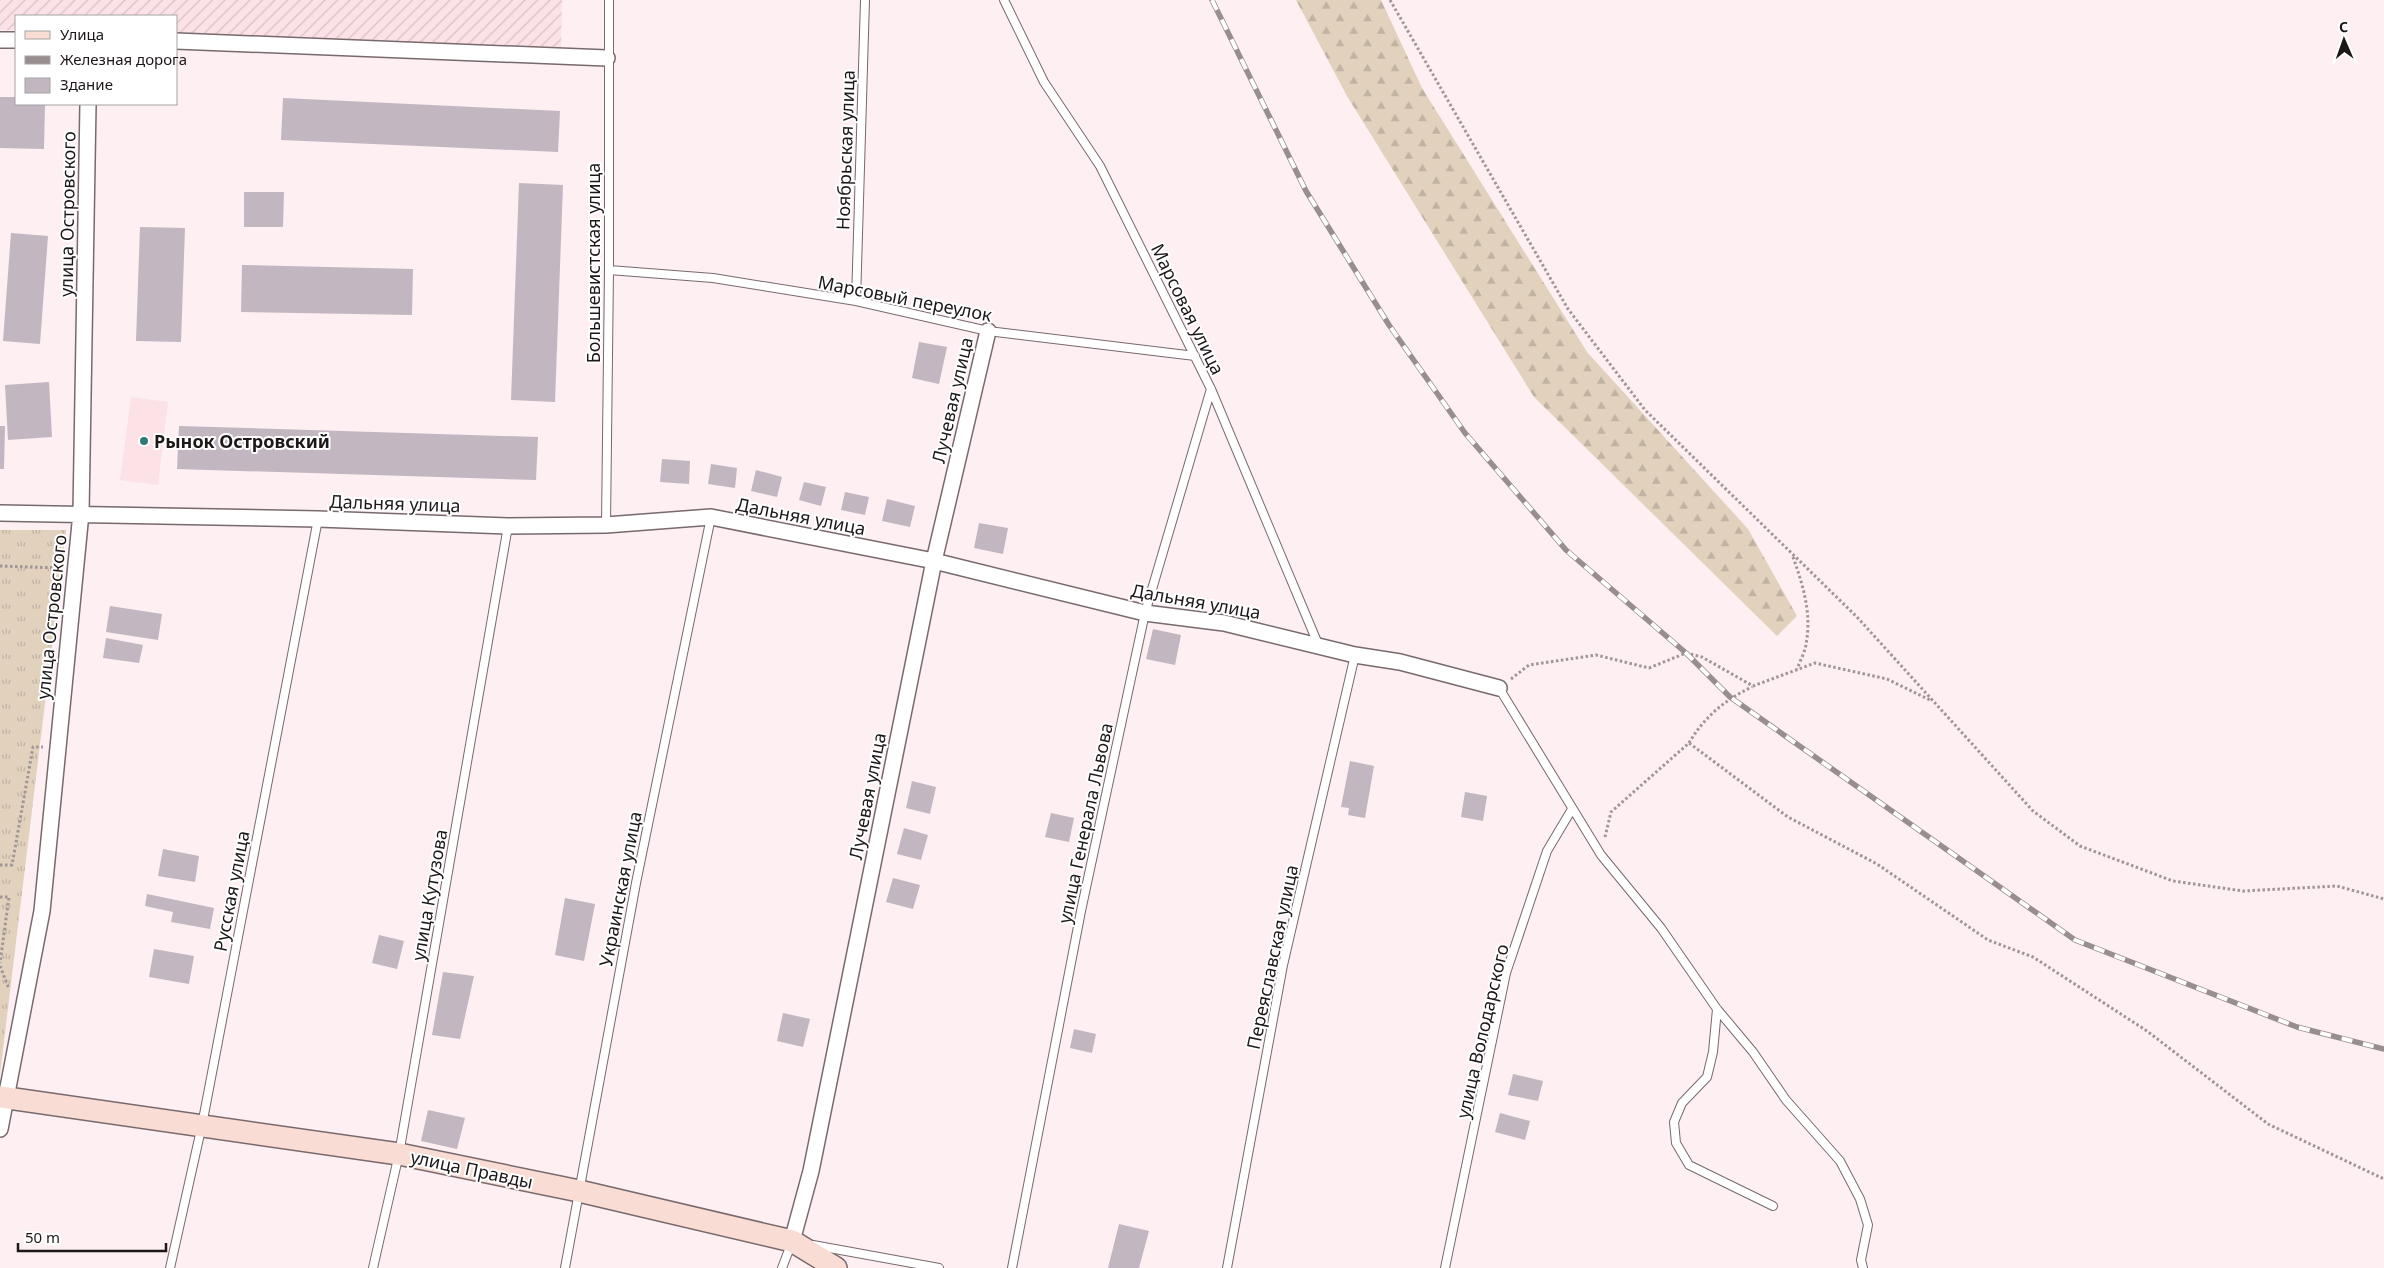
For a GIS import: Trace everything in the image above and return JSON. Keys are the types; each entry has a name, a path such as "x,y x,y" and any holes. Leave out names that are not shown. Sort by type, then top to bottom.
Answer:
{"main road":[{"name":"улица Правды","path":"3,1098 202,1124 399,1154 579,1191 792,1242"},
{"path":"792,1242 836,1268"}],"street":[{"path":"0,40 15,40"},
{"path":"178,41 607,58"},
{"name":"улица Островского","path":"0,1129 3,1098 42,911 81,513 88,105"},
{"name":"Лучевая улица","path":"792,1242 811,1171 934,562 988,331"},
{"name":"Дальняя улица","path":"0,513 81,513 318,519 508,526 606,525 711,517 934,562 1145,613 1224,623 1318,644 1355,655 1400,662 1499,688"}],"lane":[{"name":"Большевистская улица","path":"606,525 609,270 607,58 609,0"},
{"name":"Ноябрьская улица","path":"856,302 865,0"},
{"name":"Марсовая улица","path":"1004,0 1044,82 1100,166 1195,356 1211,389 1318,644"},
{"name":"Марсовый переулок","path":"609,270 713,278 856,302 988,331 1195,356"},
{"name":"улица Генерала Львова","path":"1012,1268 1081,910 1145,613 1211,389"},
{"name":"Украинская улица","path":"565,1268 636,883 711,517"},
{"name":"Русская улица","path":"170,1268 202,1124 318,519"},
{"name":"улица Кутузова","path":"373,1268 399,1154 508,526"},
{"name":"Переяславская улица","path":"1227,1268 1283,965 1355,655"},
{"path":"1499,688 1601,855 1661,928 1717,1009 1753,1052 1786,1100 1840,1161 1860,1199 1868,1226 1861,1260 1863,1268"},
{"name":"улица Володарского","path":"1445,1268 1506,973 1547,852 1572,809"},
{"path":"1717,1009 1713,1052 1707,1076 1682,1103 1674,1122 1676,1143 1690,1165 1773,1206"},
{"name":"Лучевая улица","path":"782,1268 792,1242"},
{"name":"улица Правды","path":"792,1242 939,1268"}],"path":[{"path":"1390,0 1568,309 1645,410 1857,617 2033,811 2080,846 2173,881 2243,890 2337,886 2384,899"},
{"path":"1792,554 1806,592 1807,610 1806,644 1797,670"},
{"path":"0,566 75,568"},
{"path":"1499,688 1529,665 1596,655 1649,668 1686,653 1702,657 1753,686"},
{"path":"1601,855 1611,812 1690,743 1697,730 1730,697 1753,686 1814,663 1887,679 1935,703"},
{"path":"1690,743 1788,817 1877,864 1988,940 2033,957 2147,1031 2268,1124 2384,1179"},
{"path":"0,866 12,864 33,746 58,748"},
{"path":"0,897 9,897 0,962"}],"shaded area":[{"path":"0,0 562,0 561,47 178,35 178,15 15,15 15,30 0,30"},
{"name":"Рынок Островский","path":"131,397 168,402 158,485 120,480"}],"green space":[{"path":"1296,0 1381,0 1422,88 1587,352 1748,529 1797,616 1777,636 1534,397 1347,96"},
{"path":"0,530 66,530 0,1074"}],"building":[{"path":"0,97 15,97 15,105 45,105 44,149 0,148"},
{"path":"283,98 560,111 558,152 281,140"},
{"path":"519,183 563,185 555,402 511,400"},
{"path":"244,192 284,192 283,227 244,227"},
{"path":"140,227 185,228 181,342 136,341"},
{"path":"11,233 48,236 40,344 3,341"},
{"path":"242,265 413,269 412,315 241,312"},
{"path":"919,342 947,347 939,384 912,378"},
{"path":"49,382 52,437 8,440 5,385"},
{"path":"0,426 5,426 4,469 0,469"},
{"path":"179,426 538,437 536,480 177,469"},
{"path":"662,459 690,461 689,484 660,482"},
{"path":"711,464 737,468 735,488 708,484"},
{"path":"756,470 782,477 777,497 751,491"},
{"path":"804,482 826,487 821,506 799,500"},
{"path":"845,492 869,497 865,515 841,510"},
{"path":"887,499 915,506 910,527 882,521"},
{"path":"979,523 1008,528 1003,554 974,548"},
{"path":"110,606 162,614 158,640 106,632"},
{"path":"1153,629 1181,635 1175,665 1146,659"},
{"path":"106,638 143,645 139,663 103,658"},
{"path":"1350,761 1374,766 1365,818 1348,815 1349,808 1341,807"},
{"path":"912,781 936,787 930,814 906,808"},
{"path":"1465,792 1487,796 1483,821 1461,817"},
{"path":"1051,813 1074,818 1069,842 1045,837"},
{"path":"904,828 928,835 921,860 897,854"},
{"path":"163,849 199,856 195,882 158,876"},
{"path":"893,878 920,885 913,909 886,902"},
{"path":"147,894 214,908 210,929 171,922 173,912 145,906"},
{"path":"565,898 595,904 584,961 555,955"},
{"path":"379,935 404,941 397,969 372,963"},
{"path":"154,949 194,956 189,984 149,977"},
{"path":"443,972 474,976 460,1039 432,1035"},
{"path":"783,1013 810,1019 803,1047 777,1041"},
{"path":"1074,1029 1096,1034 1092,1053 1070,1048"},
{"path":"1513,1074 1543,1081 1538,1101 1508,1095"},
{"path":"428,1110 465,1118 457,1149 421,1141"},
{"path":"1500,1113 1530,1121 1525,1140 1495,1132"},
{"path":"1119,1224 1149,1231 1139,1268 1108,1268"}],"railway":[{"path":"1212,0 1306,191 1389,325 1465,433 1566,550 1686,653 1730,697 2075,940 2297,1027 2384,1049"}],"place":[{"name":"Рынок Островский","path":"144,441"}]}
